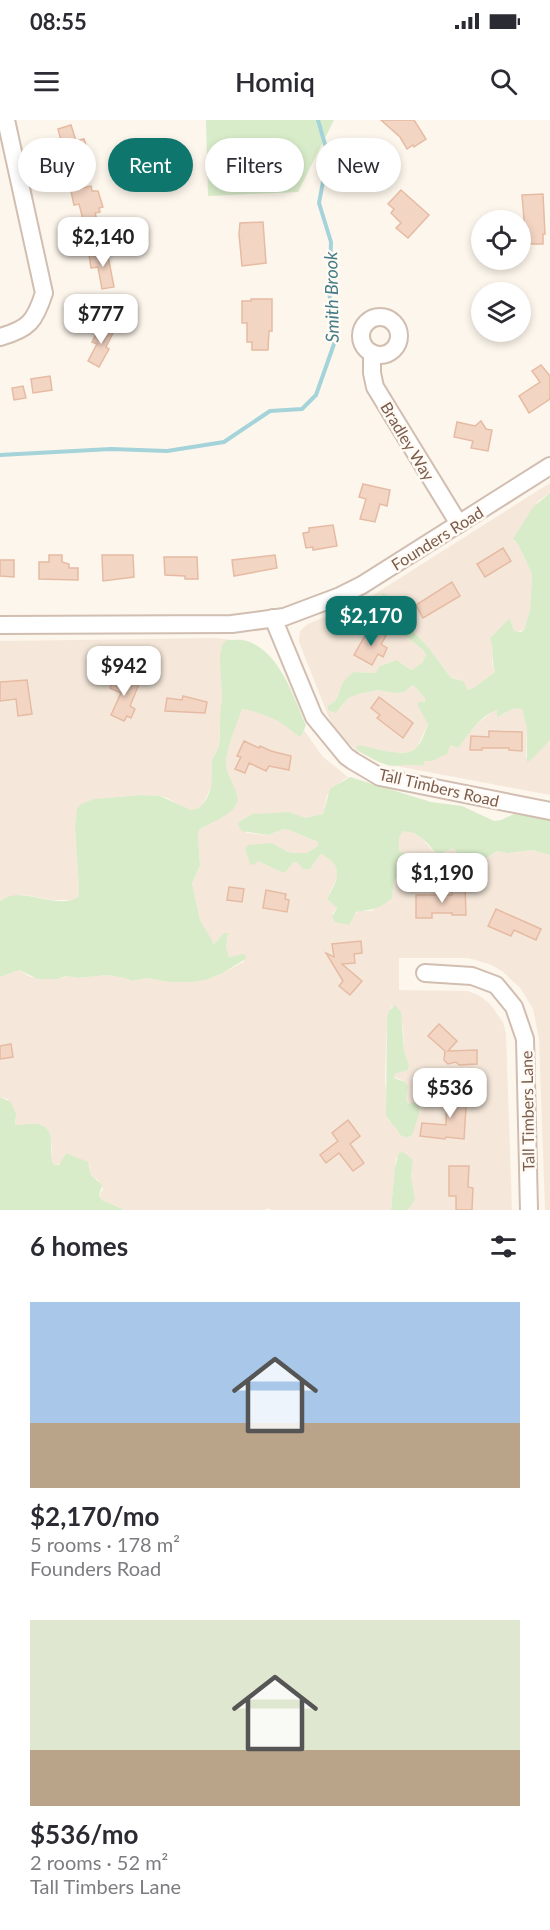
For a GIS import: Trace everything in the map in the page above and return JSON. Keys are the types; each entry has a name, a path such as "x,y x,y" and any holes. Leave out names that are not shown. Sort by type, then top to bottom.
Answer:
{"street":[{"path":"0,337 18,332 36,316 44,293 6,120"},
{"name":"Bradley Way","path":"372,353 375,387 459,524"},
{"name":"Founders Road","path":"0,626 232,624 284,617 340,596 385,571 550,466"},
{"name":"Tall Timbers Road","path":"273,618 314,717 346,756 353,761 380,777 550,811"},
{"name":"Tall Timbers Lane","path":"424,973 472,976 496,985 514,1007 525,1039 529,1210"}],"shaded area":[{"path":"550,483 550,493 538,501 514,541 518,544 532,574 530,610 524,630 514,631 510,619 490,638 494,648 492,664 495,672 475,687 468,690 461,680 451,678 429,648 411,629 409,624 411,612 405,605 390,597 380,597 382,616 426,655 422,663 411,670 402,663 394,661 382,665 375,673 357,672 343,682 336,700 328,706 328,710 338,711 348,698 359,694 378,690 404,692 413,685 425,698 420,709 428,723 417,748 409,752 394,753 358,745 359,751 383,763 357,751 340,735 329,718 299,642 300,631 308,624 367,599"},
{"path":"216,638 232,640 228,640 221,649 222,697 219,746 212,760 211,788 202,805 197,810 187,810 168,798 160,796 141,795 94,799 75,828 78,897 74,900 53,900 25,895 0,901 0,641"},
{"path":"520,708 527,729 526,758 550,740 550,795 396,766 408,763 424,766 424,761 432,761 450,745 458,748 469,730 492,712 497,710 499,717 510,710"},
{"path":"242,709 265,714 282,722 299,737 304,730 323,757 348,777 327,795 323,814 305,818 252,814 239,822 247,833 268,835 284,829 318,842 319,846 307,853 288,852 272,843 258,861 281,872 294,862 310,869 321,854 330,858 338,870 327,899 337,908 332,914 353,915 359,911 372,911 393,893 394,880 420,860 399,852 399,838 403,831 409,831 420,837 437,855 453,848 458,858 479,863 497,851 507,853 532,850 550,855 550,1210 545,1210 539,1039 533,1009 521,989 502,971 489,964 468,958 399,958 399,990 468,991 480,996 490,1004 503,1022 506,1034 512,1210 408,1210 412,1194 413,1160 396,1158 391,1210 272,1210 267,1208 265,1210 125,1210 102,1200 99,1196 103,1189 98,1180 91,1175 89,1164 65,1154 62,1163 54,1166 51,1160 52,1144 49,1131 43,1126 32,1123 15,1125 16,1118 8,1099 0,1097 0,977 19,970 30,977 77,978 107,975 132,981 147,978 169,982 193,982 221,974 245,961 229,957 226,947 228,935 224,933 214,944 207,934 200,920 192,884 200,865 199,830 231,811 237,804 232,782 227,776 228,742","holes":["392,1006 403,1027 404,1051 409,1065 408,1070 395,1074 394,1077 402,1080 408,1087 406,1101 412,1135 407,1138 400,1135 397,1127 388,1120 385,1078 387,1017"]}],"green space":[{"path":"206,120 334,120 325,138 316,138 316,156 304,180 304,138 206,138"},
{"path":"208,192 298,192 208,196"},
{"path":"550,493 550,740 527,762 527,729 522,709 507,712 499,717 497,710 485,716 458,748 450,745 447,754 432,761 424,761 424,766 390,766 359,751 356,748 358,745 398,753 413,750 421,741 428,724 418,706 418,702 425,702 425,698 413,685 404,692 378,690 359,694 348,698 336,713 328,710 328,706 336,700 343,682 353,672 375,673 380,666 397,660 411,670 422,663 426,655 382,616 380,597 383,593 409,608 411,629 429,648 451,678 463,681 468,690 475,687 495,672 490,638 509,619 514,631 524,630 530,610 532,574 518,544 513,539 533,507"},
{"path":"227,640 247,641 268,655 284,676 306,725 299,737 273,718 242,709 230,742 226,763 237,794 237,803 226,815 199,830 200,865 192,884 200,920 214,944 224,933 228,933 226,947 229,957 244,954 247,958 221,974 193,982 169,982 147,978 132,981 107,975 38,979 19,970 0,977 0,901 19,895 60,901 78,897 75,828 77,809 81,804 94,799 141,795 160,796 191,810 197,809 207,798 211,788 212,760 219,746 222,697 220,657 222,645"},
{"path":"350,777 431,802 462,806 494,821 514,814 550,819 550,855 532,850 507,853 497,851 479,863 458,858 453,848 437,855 414,833 403,831 399,838 399,851 420,860 424,866 419,881 396,878 392,898 383,905 356,912 349,925 335,922 332,917 337,908 327,899 337,874 334,863 321,854 310,869 303,869 297,862 294,862 285,872 281,872 258,861 254,865 250,864 245,848 248,845 272,843 288,852 307,853 318,846 318,842 289,830 284,829 268,835 242,831 238,825 252,814 289,812 305,818 323,814 330,789"},
{"path":"395,1005 401,1012 404,1051 409,1065 408,1070 395,1074 394,1078 405,1082 408,1087 406,1100 408,1104 413,1102 419,1108 412,1135 407,1138 400,1135 386,1115 387,1017"},
{"path":"0,1097 11,1102 16,1114 15,1125 38,1124 49,1131 54,1165 59,1165 66,1153 88,1162 91,1175 102,1185 99,1196 102,1200 125,1210 0,1210"},
{"path":"403,1152 413,1160 411,1177 415,1199 408,1210 391,1210 395,1167 399,1153"}],"building":[{"path":"381,120 414,120 426,139 407,149 400,137"},
{"path":"71,125 75,138 60,138 58,129"},
{"path":"401,190 429,215 408,238 396,228 401,223 391,213 394,209 388,204"},
{"path":"98,191 103,207 99,208 100,212 95,213 97,220 84,223 79,204 74,205 71,192"},
{"path":"543,194 545,234 543,234 543,244 531,244 531,210 523,210 522,195"},
{"path":"263,222 266,263 242,266 240,223"},
{"path":"107,251 114,287 102,289 98,267 91,268 89,254"},
{"path":"251,299 272,299 272,331 269,331 268,350 252,350 252,342 247,342 247,323 242,323 242,301 251,301"},
{"path":"101,325 114,331 106,347 109,349 99,367 88,361 97,344 92,342"},
{"path":"541,365 550,376 550,399 529,413 519,396 540,382 532,371"},
{"path":"50,376 52,390 33,393 31,379"},
{"path":"23,386 26,398 14,400 12,388"},
{"path":"481,421 486,429 492,430 488,451 471,448 473,441 454,437 457,422 475,426"},
{"path":"363,484 390,490 387,506 380,504 375,522 360,519 366,499 359,497"},
{"path":"333,525 337,546 313,550 313,547 306,548 303,533 309,532 309,528"},
{"path":"503,548 511,561 485,577 477,564"},
{"path":"49,555 62,555 62,562 69,564 69,568 78,568 78,580 39,579 39,562 49,562"},
{"path":"102,555 133,555 134,577 103,581"},
{"path":"275,555 277,568 234,576 232,560"},
{"path":"164,557 197,557 198,579 165,575"},
{"path":"0,560 14,560 14,577 0,576"},
{"path":"452,582 460,596 423,618 416,605"},
{"path":"372,628 386,636 381,644 387,648 383,657 378,654 372,665 354,655"},
{"path":"116,674 139,684 130,706 135,709 131,718 127,716 124,721 111,715 121,693 110,688"},
{"path":"27,680 32,714 18,716 16,699 0,701 0,682"},
{"path":"183,696 207,702 205,713 165,711 167,698 182,700"},
{"path":"379,697 413,723 403,738 377,718 380,715 371,708"},
{"path":"489,731 522,732 522,751 509,750 509,748 470,750 471,736 489,737"},
{"path":"244,741 259,748 260,746 291,756 289,770 269,766 266,771 249,763 245,773 235,769 241,757 237,756"},
{"path":"452,886 465,886 466,915 432,913 432,918 416,918 416,895 452,895"},
{"path":"229,887 244,889 242,902 227,900"},
{"path":"266,890 286,894 285,899 289,900 287,912 263,908"},
{"path":"496,909 541,929 536,940 514,930 511,936 488,926"},
{"path":"361,941 362,953 354,954 355,963 342,964 362,981 350,995 339,986 343,981 326,953 334,957 332,944"},
{"path":"439,1024 457,1041 448,1051 477,1050 477,1064 459,1065 456,1062 448,1064 444,1060 445,1051 428,1036"},
{"path":"11,1044 13,1057 0,1059 0,1046"},
{"path":"447,1091 467,1092 464,1139 420,1136 422,1123 446,1125"},
{"path":"348,1120 360,1136 350,1144 364,1163 353,1171 339,1153 326,1163 320,1155 338,1141 332,1133"},
{"path":"449,1166 469,1166 468,1187 473,1188 472,1210 456,1210 456,1196 449,1196"}],"waterway":[{"name":"Smith Brook","path":"0,455 111,449 167,451 224,442 270,411 302,409 316,395 334,344 335,325 329,293 331,242 319,203 328,155 318,120"}]}
